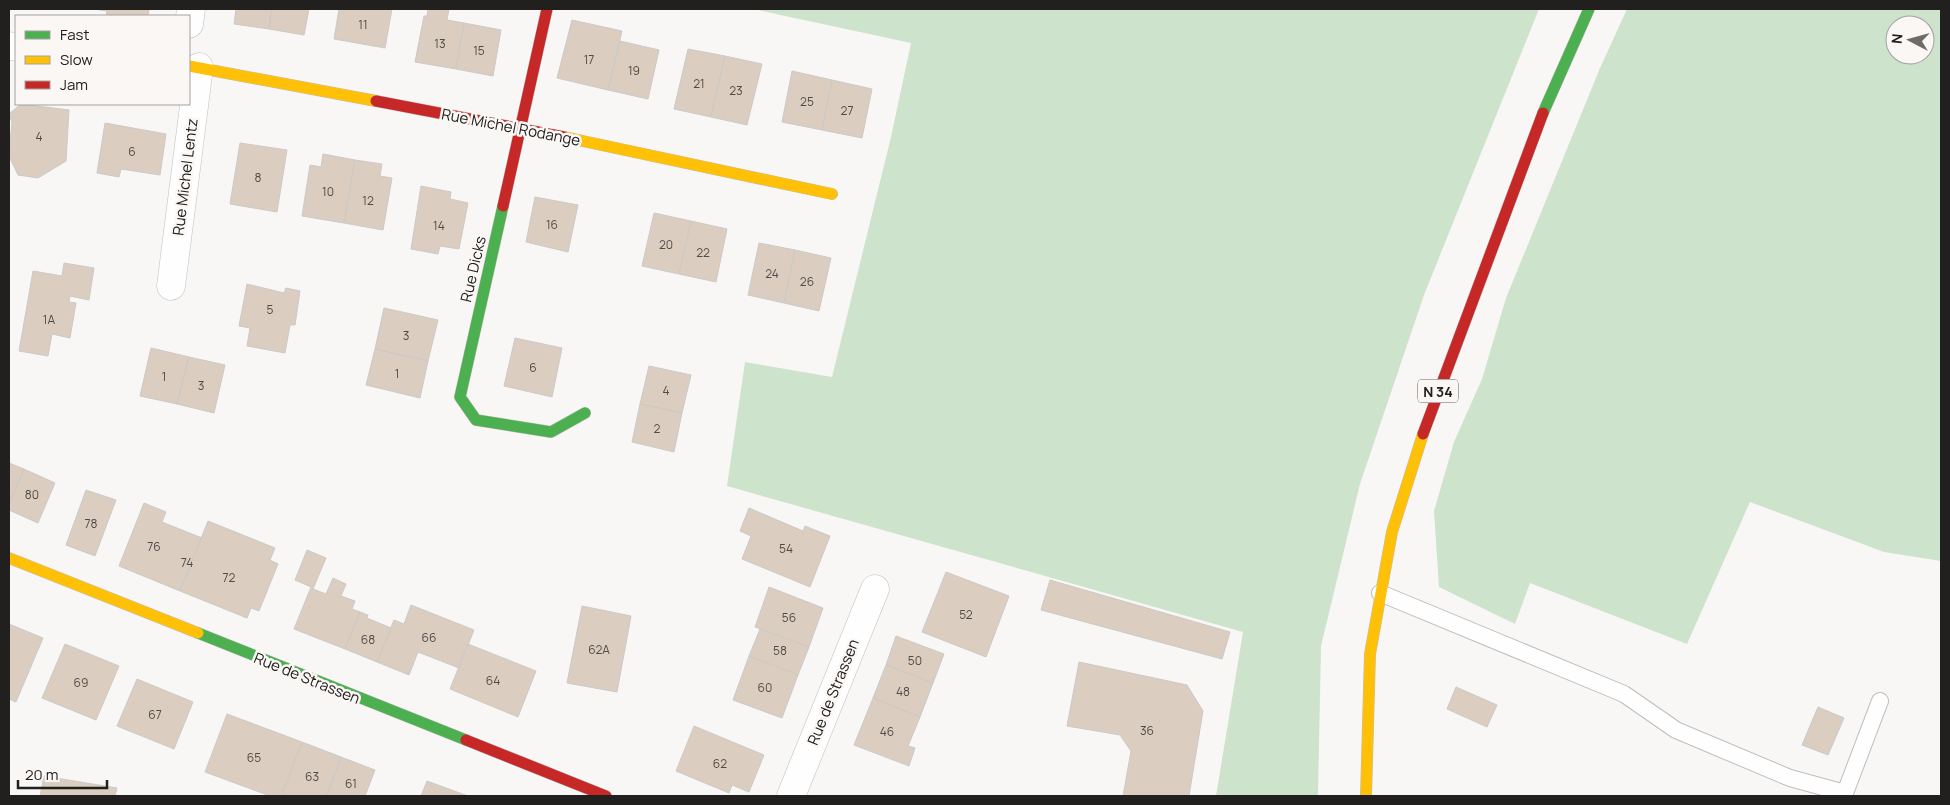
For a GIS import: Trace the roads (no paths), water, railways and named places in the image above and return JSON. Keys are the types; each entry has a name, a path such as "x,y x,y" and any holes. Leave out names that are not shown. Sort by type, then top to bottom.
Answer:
{"main road":[{"name":"Rue Dicks","path":"547,9 460,397 476,420 551,432 586,413"},
{"name":"N 34","path":"1365,795 1370,654 1392,532 1428,418 1536,128 1589,9"},
{"name":"Rue Michel Rodange","path":"194,67 520,128 832,194"},
{"name":"Rue de Strassen","path":"9,558 606,796"}],"street":[{"name":"Rue Michel Lentz","path":"171,286 194,67"},
{"name":"Rue de Strassen","path":"791,796 875,589"}],"lane":[{"path":"1380,593 1624,694 1676,730 1790,778 1845,793 1880,701"}]}
